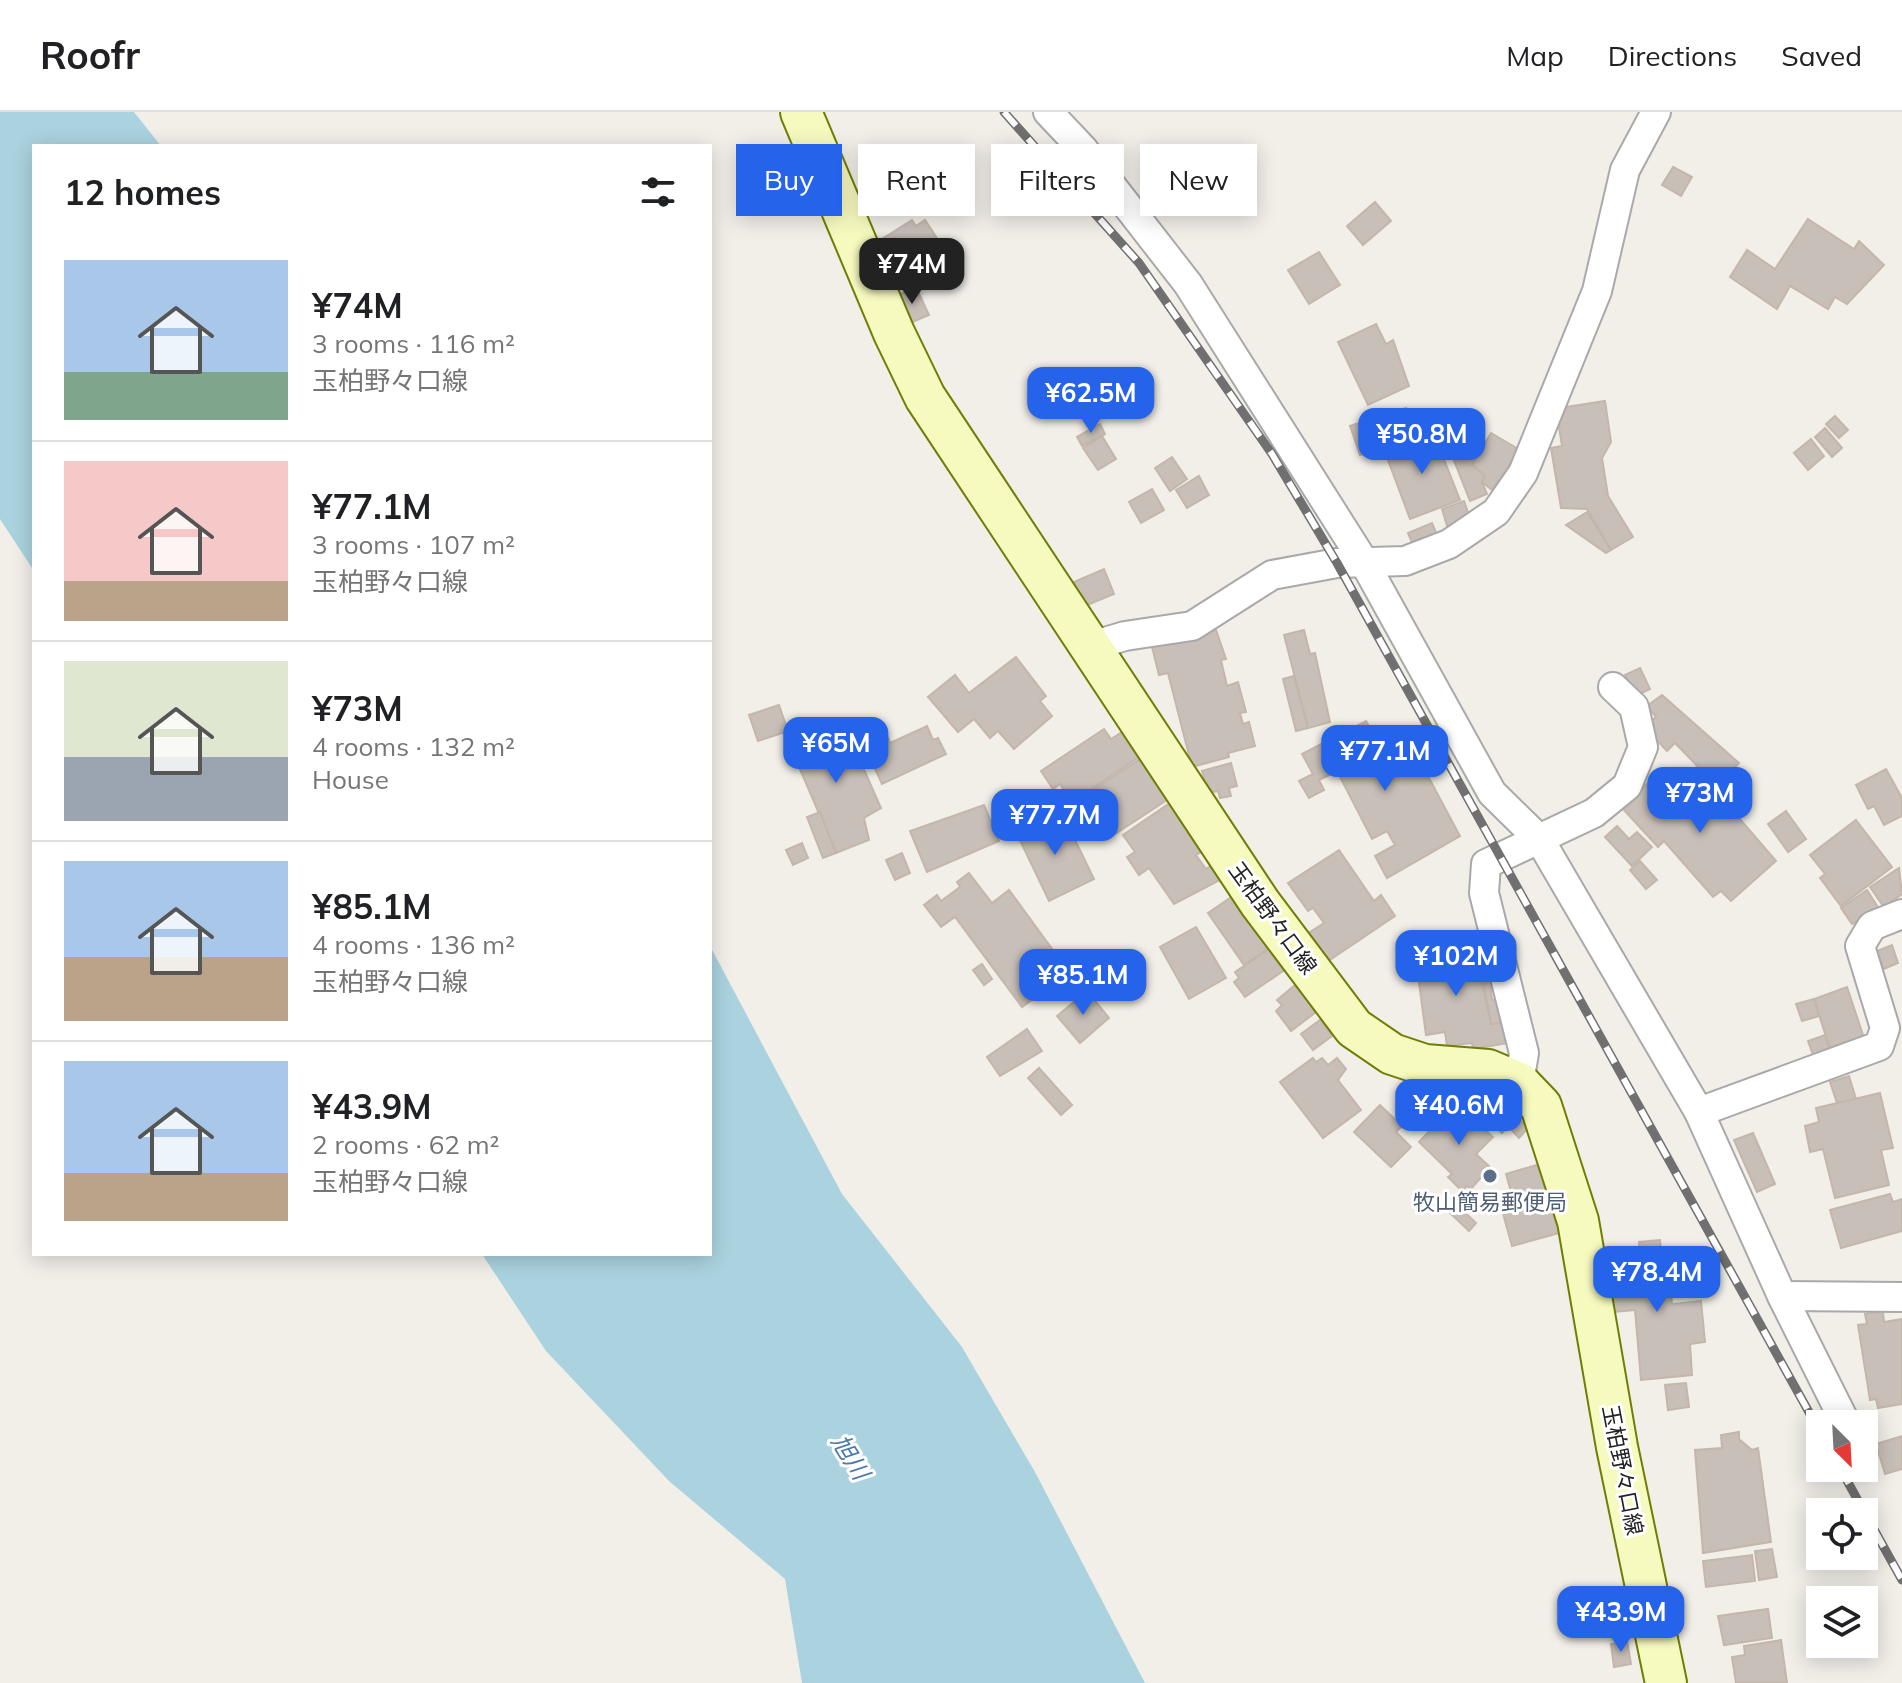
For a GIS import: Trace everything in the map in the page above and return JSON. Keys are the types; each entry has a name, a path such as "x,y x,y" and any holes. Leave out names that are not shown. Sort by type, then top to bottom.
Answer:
{"main road":[{"name":"玉柏野々口線","path":"801,112 894,333 925,397 1260,903 1354,1028 1392,1054 1425,1065 1488,1070 1519,1083 1541,1106 1578,1221 1617,1447 1666,1683"}],"street":[{"path":"1048,112 1083,149 1188,284 1364,562 1492,793 1540,840 1699,1112 1782,1296 1839,1410"},
{"path":"1088,647 1125,636 1192,626 1272,575 1337,563 1405,561 1449,544 1496,512 1523,473 1597,291 1625,170 1656,112"},
{"path":"1519,1083 1524,1053 1484,893 1486,864 1594,813 1627,786 1643,747 1634,707 1613,687"},
{"path":"1699,1112 1879,1046 1885,1028 1860,946 1872,926 1902,914"},
{"path":"1782,1296 1902,1297"}],"water":[{"path":"0,112 134,112 159,144 32,144 32,568 0,519"},
{"name":"旭川","path":"712,950 842,1194 962,1347 1035,1472 1145,1683 802,1683 785,1579 669,1481 546,1351 483,1256 712,1256"}],"building":[{"path":"1673,167 1692,177 1681,196 1662,185"},
{"path":"1375,202 1391,221 1363,245 1347,226"},
{"path":"1808,219 1854,249 1859,241 1884,265 1847,304 1835,297 1828,309 1790,286 1777,309 1730,277 1747,250 1775,269"},
{"path":"912,220 916,226 925,220 944,249 914,268 910,261 896,271 877,242"},
{"path":"1319,252 1340,285 1309,304 1288,270"},
{"path":"916,287 929,315 908,324 896,296"},
{"path":"1376,324 1386,344 1393,340 1409,386 1368,405 1338,342"},
{"path":"1605,401 1611,442 1602,458 1608,496 1633,537 1611,550 1587,509 1561,508 1551,448 1562,446 1557,415 1560,408"},
{"path":"1406,408 1416,437 1360,455 1350,426"},
{"path":"1447,411 1453,427 1464,423 1481,450 1472,465 1485,476 1482,482 1487,494 1470,501 1436,415"},
{"path":"1835,416 1848,430 1839,438 1826,424"},
{"path":"1100,424 1105,434 1082,446 1077,437"},
{"path":"1825,428 1842,448 1832,457 1815,437"},
{"path":"1491,433 1520,450 1492,490 1482,482 1485,476 1472,465"},
{"path":"1434,434 1460,500 1410,519 1385,452"},
{"path":"1102,436 1116,459 1098,470 1083,448"},
{"path":"1811,439 1824,456 1808,470 1794,453"},
{"path":"1172,457 1187,479 1170,491 1155,468"},
{"path":"1199,476 1209,495 1187,508 1176,490"},
{"path":"1152,489 1164,510 1141,523 1129,502"},
{"path":"1464,501 1471,521 1448,529 1442,509"},
{"path":"1587,512 1611,550 1606,553 1566,525"},
{"path":"1432,523 1437,535 1413,545 1408,533"},
{"path":"1104,569 1114,594 1085,606 1074,582"},
{"path":"1216,630 1226,659 1221,660 1227,686 1238,682 1246,712 1240,713 1243,724 1249,722 1255,746 1192,767 1168,673 1159,675 1152,647"},
{"path":"1304,630 1310,654 1315,653 1330,722 1308,728 1284,635"},
{"path":"1016,657 1046,696 1040,701 1052,716 1014,749 998,731 990,738 974,719 958,732 928,697 955,675 969,693"},
{"path":"1640,668 1650,689 1636,696 1625,675"},
{"path":"1294,676 1308,728 1296,731 1283,679"},
{"path":"1662,695 1739,763 1719,783 1709,772 1706,775 1675,743 1667,751 1652,735 1648,724 1656,717 1647,706"},
{"path":"779,705 788,731 758,741 749,715"},
{"path":"816,720 824,740 847,731 881,808 864,818 869,840 836,853 796,760 803,757 792,729"},
{"path":"1366,721 1380,747 1405,733 1460,836 1387,878 1375,856 1395,845 1387,831 1372,839 1337,771 1319,780 1324,790 1309,798 1299,781 1313,774 1302,754"},
{"path":"927,726 933,740 938,738 946,754 882,784 864,745 887,735 890,743"},
{"path":"1104,729 1111,739 1122,732 1139,757 1072,802 1060,784 1053,789 1041,771"},
{"path":"1143,757 1170,798 1115,834 1112,829 1100,837 1083,812 1094,805 1088,793"},
{"path":"1231,763 1237,786 1229,788 1231,796 1220,798 1218,791 1208,793 1202,771"},
{"path":"1886,769 1902,798 1902,816 1884,825 1874,806 1868,809 1856,785"},
{"path":"1660,770 1733,811 1776,861 1731,901 1721,891 1713,897 1664,841 1658,847 1623,809"},
{"path":"1170,803 1203,851 1196,855 1206,869 1212,865 1222,879 1174,904 1149,868 1139,875 1127,857 1135,852 1123,835"},
{"path":"984,805 999,841 927,872 910,831"},
{"path":"1786,811 1806,839 1788,852 1768,824"},
{"path":"820,812 836,853 823,858 807,817"},
{"path":"1062,813 1094,879 1049,901 1017,834"},
{"path":"1856,820 1892,867 1841,906 1820,878 1825,874 1810,855"},
{"path":"1617,826 1629,839 1637,832 1652,847 1632,866 1605,837"},
{"path":"802,843 808,858 793,865 786,850"},
{"path":"1339,850 1374,901 1381,895 1395,916 1327,962 1307,934 1324,923 1313,908 1308,911 1288,883"},
{"path":"902,853 910,873 895,880 886,860"},
{"path":"1640,861 1657,880 1646,889 1630,870"},
{"path":"1899,868 1902,894 1884,907 1870,887"},
{"path":"969,873 992,903 1009,890 1069,972 1022,1007 955,917 941,927 924,905 937,895 941,901 960,887 957,882"},
{"path":"1867,890 1881,912 1852,924 1841,908"},
{"path":"1236,894 1272,946 1244,965 1208,913"},
{"path":"1196,927 1226,978 1189,999 1160,947"},
{"path":"1480,937 1497,987 1491,988 1492,1000 1500,999 1504,1022 1491,1024 1481,966 1478,966 1470,938"},
{"path":"1473,943 1491,1024 1504,1022 1508,1043 1473,1049 1472,1043 1447,1046 1445,1032 1426,1035 1415,953"},
{"path":"1892,945 1898,963 1884,969 1877,951"},
{"path":"1271,948 1286,969 1245,997 1234,982 1239,978 1235,972"},
{"path":"982,964 992,979 984,985 973,970"},
{"path":"1295,985 1316,1012 1291,1031 1276,1011 1282,1005 1277,1000"},
{"path":"1847,987 1864,1038 1830,1049 1814,999"},
{"path":"1087,991 1109,1018 1080,1043 1057,1016"},
{"path":"1814,999 1819,1016 1802,1021 1796,1004"},
{"path":"1320,1020 1332,1036 1313,1050 1301,1034"},
{"path":"1027,1029 1042,1051 1000,1076 987,1057"},
{"path":"1825,1035 1830,1049 1813,1055 1808,1041"},
{"path":"1313,1058 1316,1062 1322,1058 1328,1065 1337,1058 1346,1069 1338,1080 1361,1110 1323,1138 1280,1082"},
{"path":"1039,1068 1072,1105 1061,1115 1028,1078"},
{"path":"1849,1076 1856,1099 1837,1103 1830,1082"},
{"path":"1880,1093 1893,1148 1881,1150 1889,1185 1835,1198 1823,1149 1810,1152 1805,1126 1819,1122 1816,1108"},
{"path":"1499,1099 1528,1128 1519,1138 1508,1126 1502,1133 1483,1115"},
{"path":"1456,1103 1493,1137 1476,1154 1490,1167 1471,1189 1467,1186 1462,1191 1448,1177 1452,1174 1419,1142"},
{"path":"1380,1105 1402,1126 1396,1132 1411,1147 1391,1167 1354,1132"},
{"path":"1753,1133 1775,1184 1757,1192 1734,1140"},
{"path":"1540,1164 1559,1233 1512,1246 1502,1210 1515,1206 1506,1174"},
{"path":"1890,1194 1893,1202 1902,1199 1902,1231 1841,1248 1830,1210"},
{"path":"1457,1205 1476,1223 1469,1231 1450,1213"},
{"path":"1660,1240 1662,1262 1653,1263 1654,1271 1669,1270 1672,1304 1701,1301 1705,1342 1690,1344 1692,1375 1641,1380 1635,1310 1614,1312 1609,1261 1640,1258 1639,1242"},
{"path":"1883,1311 1884,1322 1902,1319 1902,1404 1878,1408 1876,1399 1870,1400 1858,1325 1867,1324 1865,1314"},
{"path":"1686,1383 1689,1407 1668,1410 1665,1385"},
{"path":"1739,1432 1739,1439 1752,1450 1758,1448 1771,1542 1703,1553 1695,1450 1722,1448 1721,1435"},
{"path":"1902,1436 1902,1469 1885,1474 1878,1443"},
{"path":"1772,1549 1777,1577 1759,1580 1755,1551"},
{"path":"1752,1555 1755,1581 1706,1587 1703,1561"},
{"path":"1768,1609 1772,1638 1724,1645 1718,1616"},
{"path":"1781,1640 1787,1683 1736,1683 1732,1657 1745,1655 1744,1646"},
{"path":"1627,1641 1631,1664 1614,1667 1611,1644"}],"railway":[{"path":"1004,112 1139,263 1272,454 1337,563 1808,1410"},
{"path":"1848,1482 1902,1580"}],"place":[{"name":"牧山簡易郵便局","path":"1490,1176"}]}
